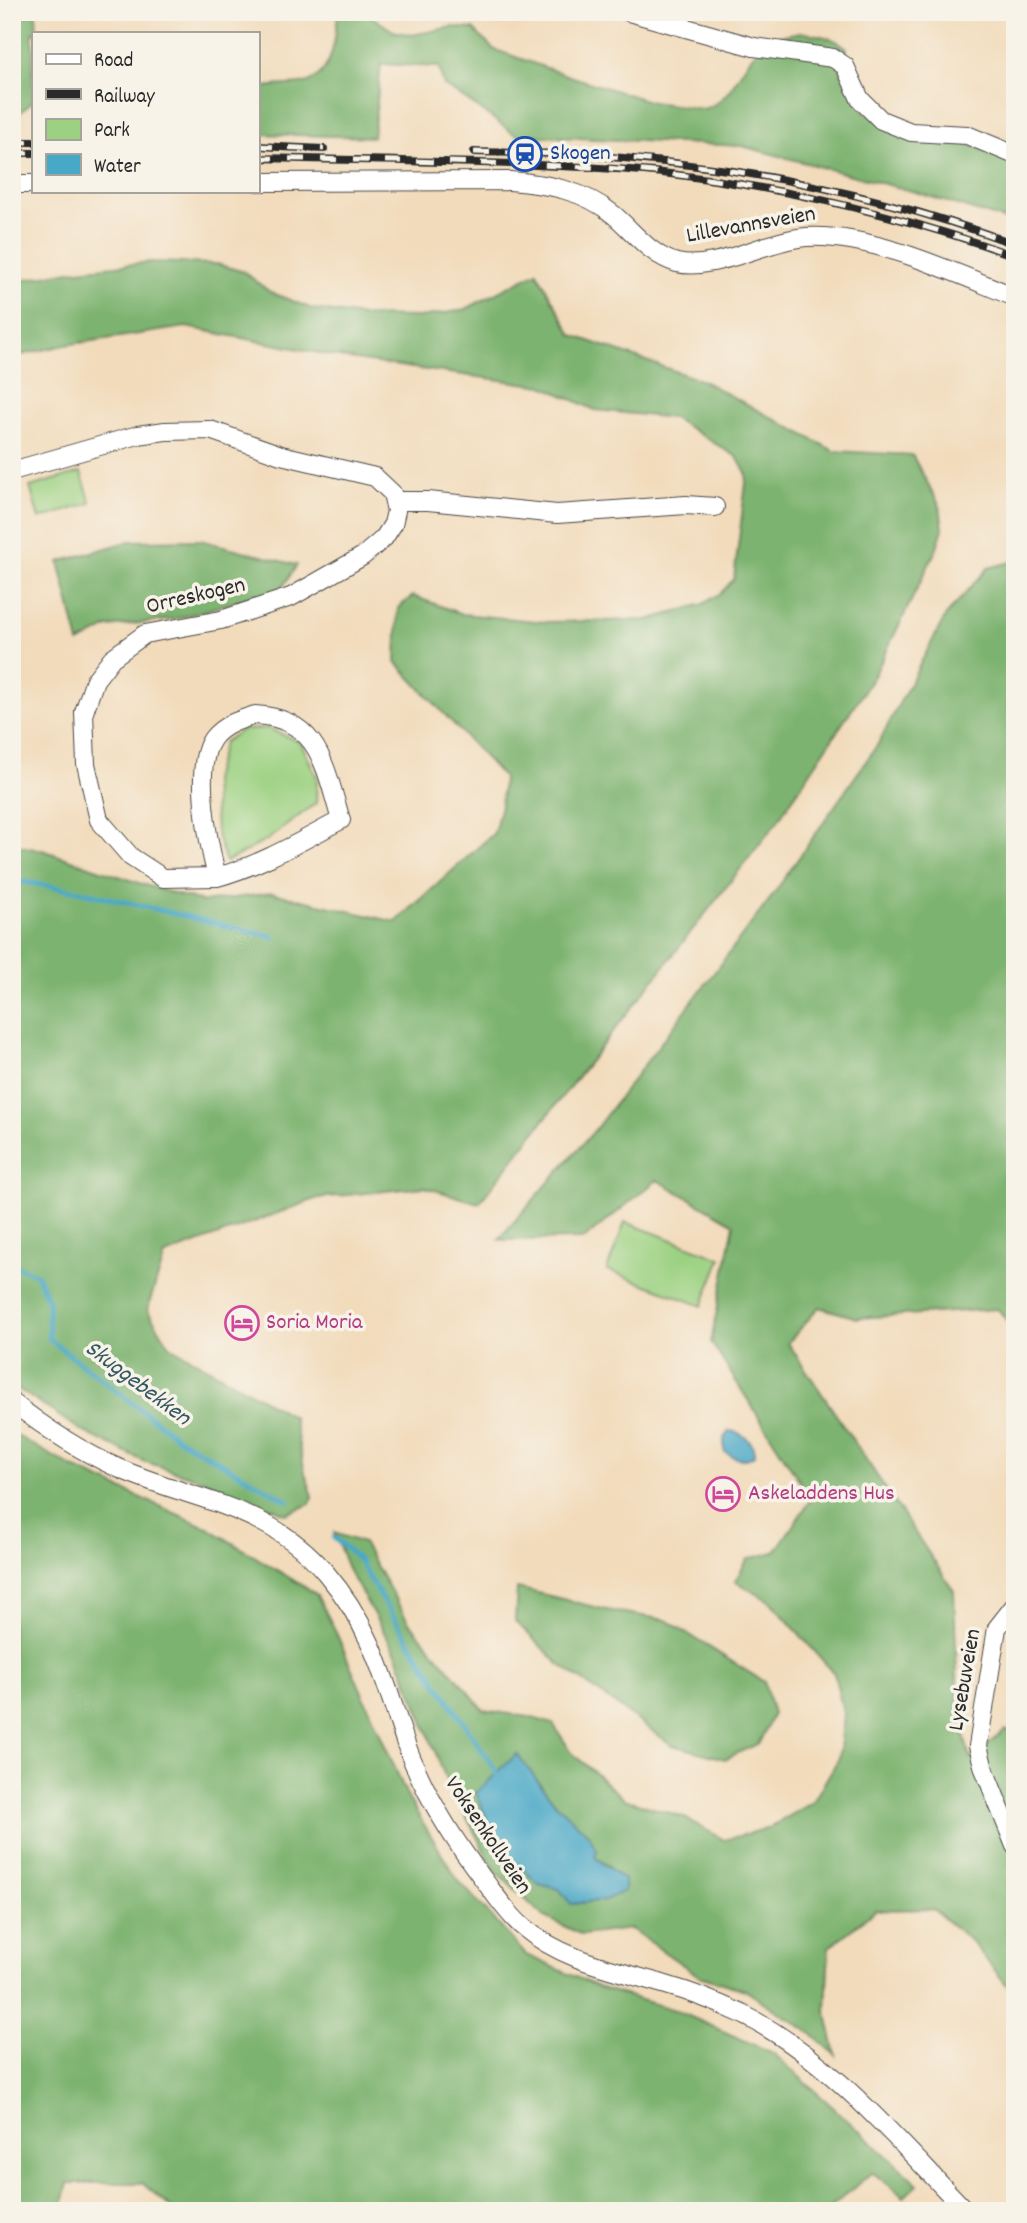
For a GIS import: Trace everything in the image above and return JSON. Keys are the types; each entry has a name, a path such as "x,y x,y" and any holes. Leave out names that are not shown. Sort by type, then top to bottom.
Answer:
{"street":[{"path":"629,12 754,47 833,58 845,66 860,99 881,120 911,132 967,135 1015,155"},
{"name":"Lillevannsveien","path":"259,182 536,183 561,188 595,201 660,256 678,263 712,263 784,240 827,237 890,250 1015,297"},
{"path":"12,184 32,184"},
{"path":"12,471 138,435 165,430 210,430 281,455 375,477 392,493 395,500 565,514 645,507 715,507"},
{"name":"Orreskogen","path":"217,877 208,842 203,777 205,755 212,739 226,726 254,715 286,719 301,728 313,743 324,766 341,820 238,872 217,877 163,878 131,857 99,820 86,764 84,712 96,680 112,658 145,634 222,620 291,597 331,576 363,556 384,538 393,524 395,500"},
{"name":"Voksenkollveien","path":"12,1402 50,1430 98,1458 139,1476 232,1508 274,1528 303,1549 340,1590 368,1636 381,1664 414,1765 432,1803 475,1869 519,1923 544,1943 568,1955 688,1992 727,2007 767,2028 832,2076 966,2211"},
{"name":"Lysebuveien","path":"1015,1605 997,1628 978,1746 984,1769 1015,1846"}],"green space":[{"path":"338,12 365,12 393,31 412,35 452,27 473,29 493,49 572,77 652,102 703,109 715,104 725,95 756,51 767,42 796,33 827,37 847,48 841,73 865,113 953,139 1015,162 1015,223 915,192 742,146 516,135 444,86 439,67 381,64 373,137 259,134 259,89 311,81 326,66 336,34"},
{"path":"12,14 36,14 37,32 32,32 32,102 12,120"},
{"path":"151,262 217,264 244,272 270,292 312,309 362,316 420,317 464,310 537,272 572,335 703,381 834,451 912,455 940,506 943,529 936,550 874,676 777,822 479,1203 424,1187 318,1198 165,1255 147,1310 170,1346 293,1417 305,1473 313,1496 310,1504 286,1514 206,1481 143,1461 82,1431 12,1385 12,845 42,850 203,902 272,893 396,922 494,833 501,805 503,777 396,662 398,608 413,596 462,614 545,622 648,620 703,604 721,593 734,579 747,475 737,457 673,418 595,410 543,386 355,360 186,327 65,345 12,357 12,282 70,271"},
{"path":"81,472 91,503 39,519 30,487"},
{"path":"200,540 297,565 282,588 176,619 108,627 79,643 59,562 130,541"},
{"path":"1015,561 1015,1332 998,1309 857,1318 819,1307 788,1343 954,1591 958,1709 970,1759 1005,1730 1015,1731 1015,1995 971,1941 933,1909 876,1910 829,1947 826,2010 836,2055 812,2034 745,1990 699,1976 631,1929 582,1935 543,1916 495,1871 444,1774 397,1655 349,1571 334,1533 363,1543 408,1621 484,1710 553,1724 572,1753 624,1799 683,1817 724,1840 769,1828 813,1802 839,1758 844,1716 834,1673 771,1602 735,1581 748,1559 775,1552 811,1499 711,1342 734,1224 657,1180 584,1239 498,1240 594,1131 770,899 878,744 946,615 988,568","holes":["517,1755 553,1801 589,1835 595,1857 609,1866 624,1891 605,1900 572,1904 477,1793"]},
{"path":"268,728 301,743 317,777 316,803 267,840 226,862 216,833 213,780 224,742 242,730"},
{"path":"625,1222 721,1258 702,1306 607,1270"},
{"path":"12,1433 72,1467 208,1528 316,1594 334,1628 408,1798 457,1879 526,1955 598,1987 675,2010 773,2053 918,2184 904,2197 872,2172 827,2211 395,2211 377,2206 325,2211 175,2211 142,2183 68,2183 61,2211 12,2211"},
{"path":"517,1588 607,1610 666,1620 764,1682 773,1714 759,1743 725,1759 672,1745 559,1664 515,1621"}],"water":[{"path":"729,1431 747,1438 754,1455 739,1459 724,1451 724,1438"},
{"path":"517,1754 553,1801 589,1835 597,1850 595,1857 624,1880 624,1891 605,1900 571,1904 559,1889 539,1884 499,1847 476,1793"}],"waterway":[{"path":"12,880 79,891 273,937"},
{"name":"Skuggebekken","path":"12,1264 37,1275 48,1301 49,1339 179,1439 288,1501"},
{"name":"Skuggebekken","path":"334,1538 357,1558 404,1634 498,1774"}],"railway":[{"path":"12,142 32,142"},
{"path":"259,146 324,149"},
{"path":"474,152 636,159 746,173 801,183 909,210 1015,244"},
{"path":"12,153 32,153"},
{"path":"259,158 583,167 700,178 792,194 882,215 1015,256"}],"place":[{"name":"Skogen","path":"525,154"},
{"name":"Soria Moria","path":"242,1323"},
{"name":"Askeladdens Hus","path":"723,1494"}]}
